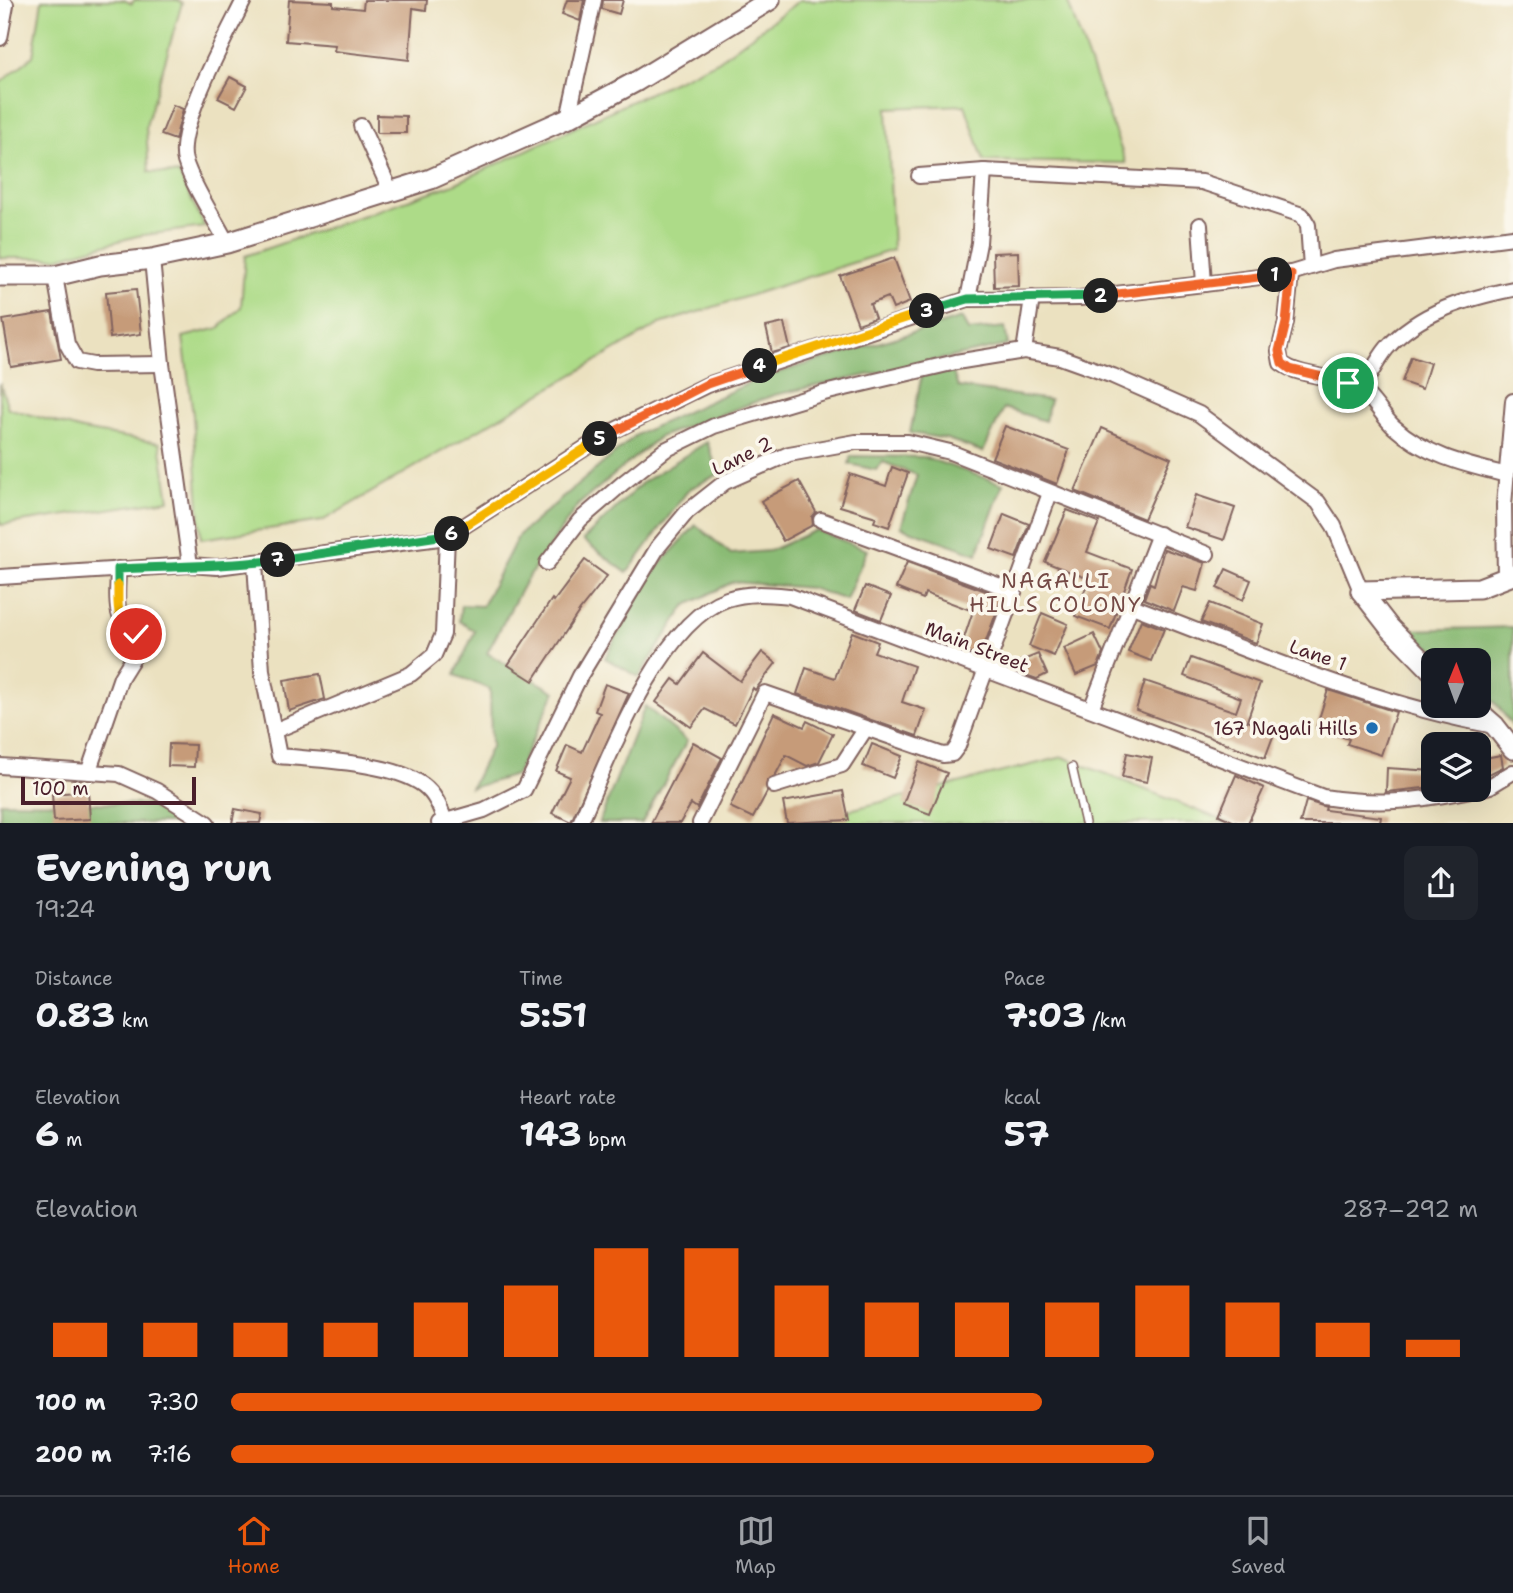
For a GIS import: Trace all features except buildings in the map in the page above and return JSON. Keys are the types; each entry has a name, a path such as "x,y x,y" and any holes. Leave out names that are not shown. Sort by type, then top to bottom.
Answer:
{"street":[{"path":"227,243 185,161 183,142 189,120 244,0"},
{"path":"568,118 594,0"},
{"path":"0,276 55,276 100,265 152,259 227,243 431,179 568,118 637,81 770,0"},
{"path":"0,2 6,5 0,38"},
{"path":"361,126 391,192"},
{"path":"919,176 985,171 1202,182 1302,215 1308,225 1311,267"},
{"path":"968,299 979,243 985,171"},
{"path":"1200,225 1204,284"},
{"path":"0,578 190,565 217,567 447,537 607,434 707,384 968,299 1080,298 1204,284 1291,274 1334,260 1513,237"},
{"path":"152,259 162,363 190,565"},
{"path":"1291,274 1286,323 1279,351 1282,363 1290,369 1348,383 1361,389 1397,429 1419,445 1450,460 1507,475"},
{"path":"55,276 67,344 77,362 93,365 162,363"},
{"path":"1361,389 1387,349 1409,328 1437,311 1486,294 1513,289"},
{"path":"1024,351 1032,298"},
{"path":"547,563 580,520 623,483 665,450 714,426 824,393 956,362 1024,351 1060,357 1102,372 1199,414 1318,502 1334,526 1361,591 1389,627 1421,660"},
{"path":"1361,591 1479,588 1509,576 1507,475 1513,401"},
{"name":"Lane 2","path":"442,822 484,810 524,790 580,676 658,547 687,512 725,482 789,454 856,442 908,442 950,452 1207,554"},
{"path":"700,823 765,693 943,755 952,754 958,746 987,671 1050,493"},
{"path":"821,520 1014,591"},
{"path":"1091,709 1159,534"},
{"path":"274,732 411,674 434,655 443,634 447,537"},
{"path":"254,563 262,671 279,756 350,763 405,775 423,785 439,802 442,822"},
{"path":"89,771 121,677 139,648 136,634 121,623 118,615 118,569"},
{"name":"Main Street","path":"580,823 636,696 695,615 725,599 755,593 790,596 1323,797 1366,803 1421,801"},
{"name":"Lane 1","path":"1132,606 1318,677 1433,715 1495,726"},
{"path":"1486,718 1513,749"},
{"path":"774,786 842,765 866,728"},
{"path":"0,766 119,775 157,790 207,823"},
{"name":"Main Street","path":"1491,785 1513,772"}],"lane":[{"path":"1072,767 1085,823"}],"green space":[{"path":"42,0 124,0 132,4 134,0 177,0 182,3 146,126 149,172 179,174 205,227 137,236 57,258 0,258 0,83 33,56"},
{"path":"800,0 1067,0 1126,163 984,161 965,105 887,108 893,250 660,324 322,521 201,539 193,415 183,337 219,328 241,307 245,256 454,184 718,61"},
{"path":"962,318 968,331 1005,327 1008,345 774,395 659,437 578,505 524,584 487,653 555,692 516,775 471,788 491,747 490,689 455,675 475,631 459,621 461,605 482,606 519,535 636,435 760,378"},
{"path":"952,370 958,387 1050,400 1045,421 1004,408 983,452 947,439 910,433 922,374"},
{"path":"0,383 8,408 82,430 160,443 169,500 0,525"},
{"path":"707,442 719,474 689,489 627,573 583,540 643,482"},
{"path":"851,456 924,457 1003,484 977,554 901,527 917,475 883,462 876,470 849,464"},
{"path":"696,525 731,554 769,551 816,530 867,550 846,600 811,588 733,582 685,606 639,677 605,658 649,576"},
{"path":"1513,627 1513,727 1491,700 1491,648 1431,648 1410,630"},
{"path":"645,706 687,741 642,823 599,823"},
{"path":"1063,757 1229,823 797,823"},
{"path":"0,802 147,804 180,823 0,823"}],"place":[{"name":"167 Nagali Hills","path":"1372,728"}],"district":[{"name":"NAGALLI HILLS COLONY","path":"1056,593"}],"route":[{"path":"136,634 121,623 118,615 118,569 190,565 217,567 447,537 607,434 707,384 862,331 968,299 1080,298 1291,274 1286,323 1279,351 1282,363 1290,369 1348,383"}]}
